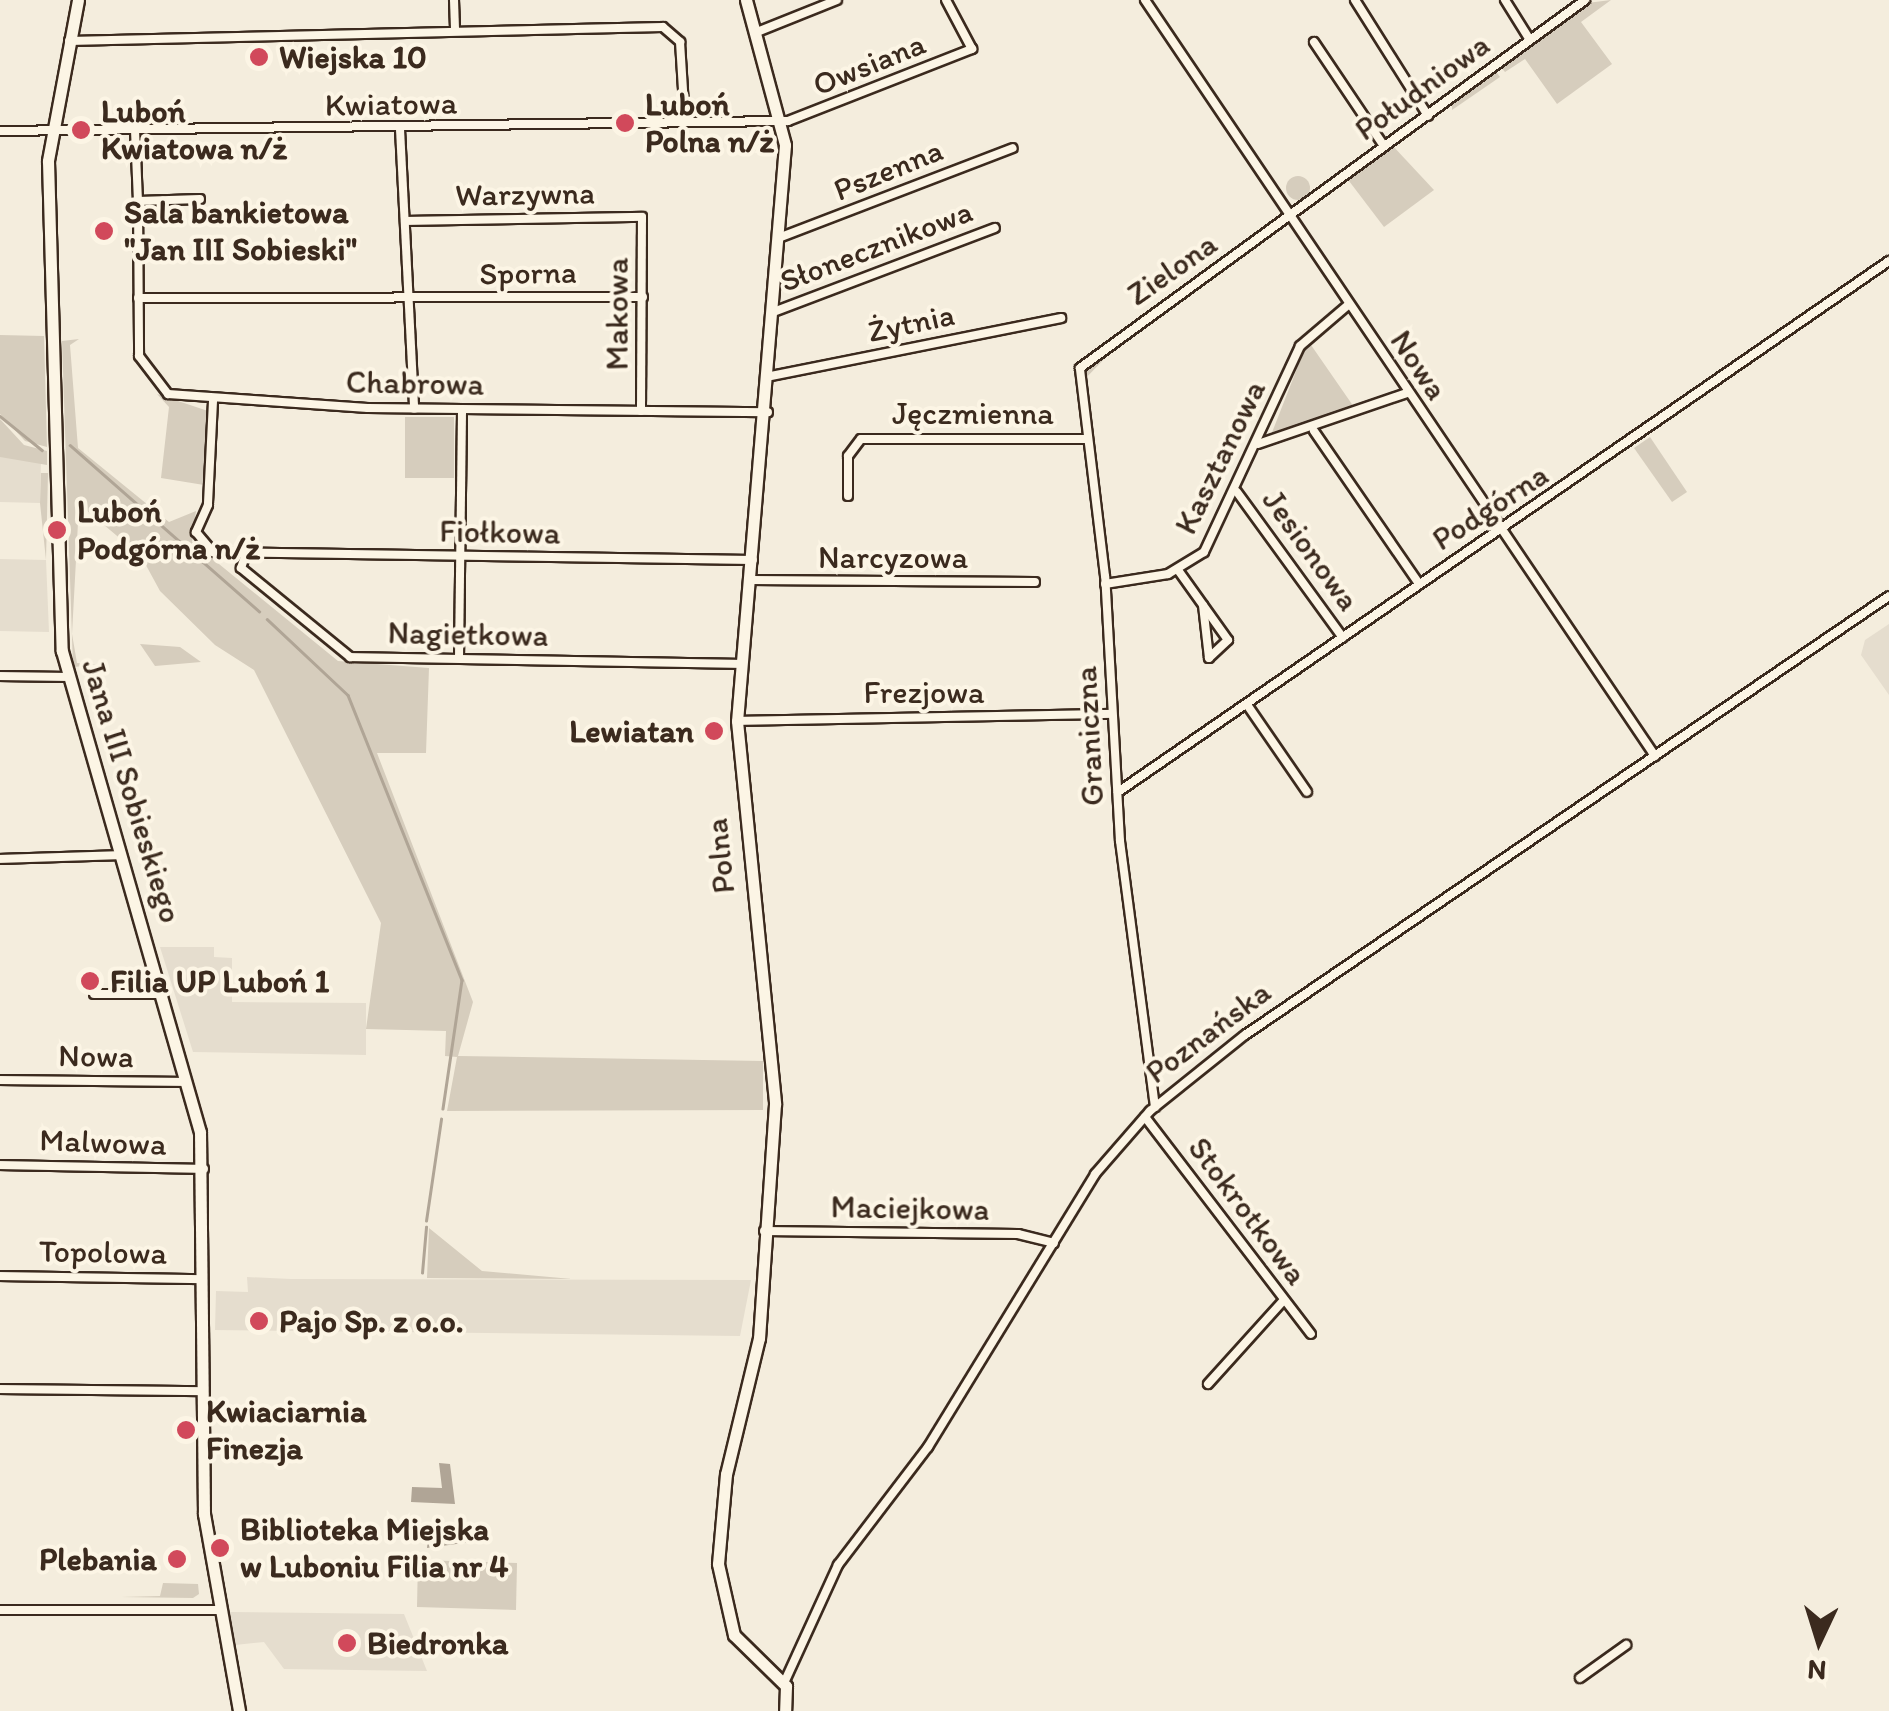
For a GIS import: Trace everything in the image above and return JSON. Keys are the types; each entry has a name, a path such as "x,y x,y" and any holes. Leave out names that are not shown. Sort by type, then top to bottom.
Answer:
{"street":[{"name":"Jana III Sobieskiego","path":"78,0 50,131 65,677 166,993 190,1082 204,1169 204,1522 240,1711"},
{"path":"454,0 455,32"},
{"name":"Polna","path":"746,0 783,121 771,376 736,721 773,1047 759,1336 726,1474 718,1572 737,1642 784,1683"},
{"path":"757,32 837,0"},
{"name":"Owsiana","path":"783,121 972,49 946,0"},
{"name":"Nowa","path":"1145,0 1498,529 1655,756"},
{"path":"1355,0 1428,116"},
{"path":"1505,0 1530,40"},
{"name":"Południowa","path":"1289,215 1586,0"},
{"path":"68,42 672,30 684,122"},
{"path":"1314,42 1384,146"},
{"name":"Kwiatowa","path":"0,132 783,121"},
{"path":"400,129 414,300 414,409"},
{"name":"Chabrowa","path":"136,130 138,298 148,378 168,394 213,401 414,409 768,412"},
{"name":"Pszenna","path":"780,237 1013,148"},
{"path":"138,201 200,200"},
{"name":"Zielona","path":"1084,362 1289,215"},
{"name":"Warzywna","path":"408,221 642,216"},
{"name":"Makowa","path":"641,411 642,216"},
{"name":"Słonecznikowa","path":"776,311 995,228"},
{"name":"Podgórna","path":"1118,792 1889,261"},
{"name":"Sporna","path":"138,298 643,297"},
{"name":"Kasztanowa","path":"1106,584 1178,570 1210,546 1238,492 1304,340 1348,305"},
{"name":"Żytnia","path":"771,376 1061,318"},
{"name":"Graniczna","path":"1084,362 1087,439 1106,584 1118,792 1155,1107"},
{"path":"1258,444 1314,431 1407,393"},
{"name":"Fiołkowa","path":"213,401 198,542 246,554 753,560"},
{"path":"459,658 462,410"},
{"path":"1314,431 1419,584"},
{"name":"Jęczmienna","path":"848,496 848,456 861,439 1087,439"},
{"name":"Jesionowa","path":"1238,492 1343,638"},
{"name":"Nagietkowa","path":"246,554 241,568 342,654 741,664"},
{"path":"1178,570 1203,605 1228,640 1210,658 1204,655 1203,605"},
{"name":"Narcyzowa","path":"751,580 1035,582"},
{"name":"Poznańska","path":"785,1711 784,1683 834,1572 928,1447 1095,1174 1145,1117 1244,1035 1889,596"},
{"path":"0,676 65,677"},
{"path":"1248,706 1308,792"},
{"name":"Frezjowa","path":"736,721 1112,714"},
{"path":"0,859 120,855"},
{"path":"94,994 166,993"},
{"name":"Nowa","path":"0,1080 190,1082"},
{"name":"Stokrotkowa","path":"1145,1117 1311,1334"},
{"name":"Malwowa","path":"0,1165 204,1169"},
{"name":"Maciejkowa","path":"764,1230 1018,1234 1054,1244"},
{"name":"Topolowa","path":"0,1276 206,1279"},
{"path":"1208,1384 1284,1300"},
{"path":"0,1388 204,1391"},
{"path":"0,1610 220,1610"},
{"path":"1580,1678 1626,1645"}],"shaded area":[{"path":"1611,0 1581,22 1612,64 1557,104 1525,59 1505,72 1500,66 1587,3"},
{"path":"1495,70 1500,77 1452,110 1452,101"},
{"path":"1392,145 1434,190 1384,227 1346,177"},
{"path":"1298,176 1310,188 1298,200 1286,188"},
{"path":"1273,235 1109,354 1083,381 1091,362"},
{"path":"1346,315 1311,345 1356,410 1271,435 1307,343"},
{"path":"0,335 44,336 47,447 25,441 0,414"},
{"path":"79,339 70,345 78,448 169,522 196,511 192,542 338,661 429,668 426,753 377,753 473,1002 458,1056 763,1061 763,1110 447,1111 457,1057 445,1056 446,1031 366,1029 381,923 254,670 215,645 160,591 141,556 79,504 72,634 77,663 98,665 73,667 62,341"},
{"path":"157,394 208,411 204,485 161,478 169,407"},
{"path":"405,417 454,417 454,478 405,478"},
{"path":"0,419 24,445 47,451 47,465 0,457"},
{"path":"1650,437 1687,492 1672,502 1634,448"},
{"path":"0,457 41,458 40,503 0,502"},
{"path":"41,473 48,473 46,560 40,503"},
{"path":"0,559 46,560 49,632 0,631"},
{"path":"1889,624 1889,695 1861,655 1865,640"},
{"path":"140,644 180,647 201,662 155,666"},
{"path":"160,947 214,947 214,957 232,958 232,1002 366,1003 366,1055 193,1052"},
{"path":"429,1228 482,1271 572,1279 427,1278"},
{"name":"Pajo Sp. z o.o.","path":"247,1277 751,1280 740,1336 215,1330 216,1291 248,1292"},
{"path":"439,1463 450,1464 455,1504 411,1502 412,1487 442,1488"},
{"path":"429,1529 478,1530 478,1541 427,1548"},
{"path":"418,1560 517,1563 516,1610 417,1607"},
{"path":"163,1583 198,1584 199,1594 193,1598 121,1597 160,1596"},
{"path":"229,1612 404,1614 427,1671 284,1669 264,1642 235,1645"}],"waterway":[{"path":"0,416 42,450"},
{"path":"70,445 259,611"},
{"path":"267,619 348,695 462,980 443,1109"},
{"path":"426,1221 441,1119"},
{"path":"422,1273 426,1227"}],"place":[{"name":"Wiejska 10","path":"259,57"},
{"name":"Luboń Polna n/ż","path":"625,123"},
{"name":"Luboń Kwiatowa n/ż","path":"81,130"},
{"name":"Sala bankietowa \"Jan III Sobieski\"","path":"104,231"},
{"name":"Luboń Podgórna n/ż","path":"57,530"},
{"name":"Lewiatan","path":"714,731"},
{"name":"Filia UP Luboń 1","path":"90,981"},
{"name":"Pajo Sp. z o.o.","path":"259,1321"},
{"name":"Kwiaciarnia Finezja","path":"186,1430"},
{"name":"Biblioteka Miejska w Luboniu Filia nr 4","path":"220,1548"},
{"name":"Plebania","path":"177,1559"},
{"name":"Biedronka","path":"347,1643"}]}
